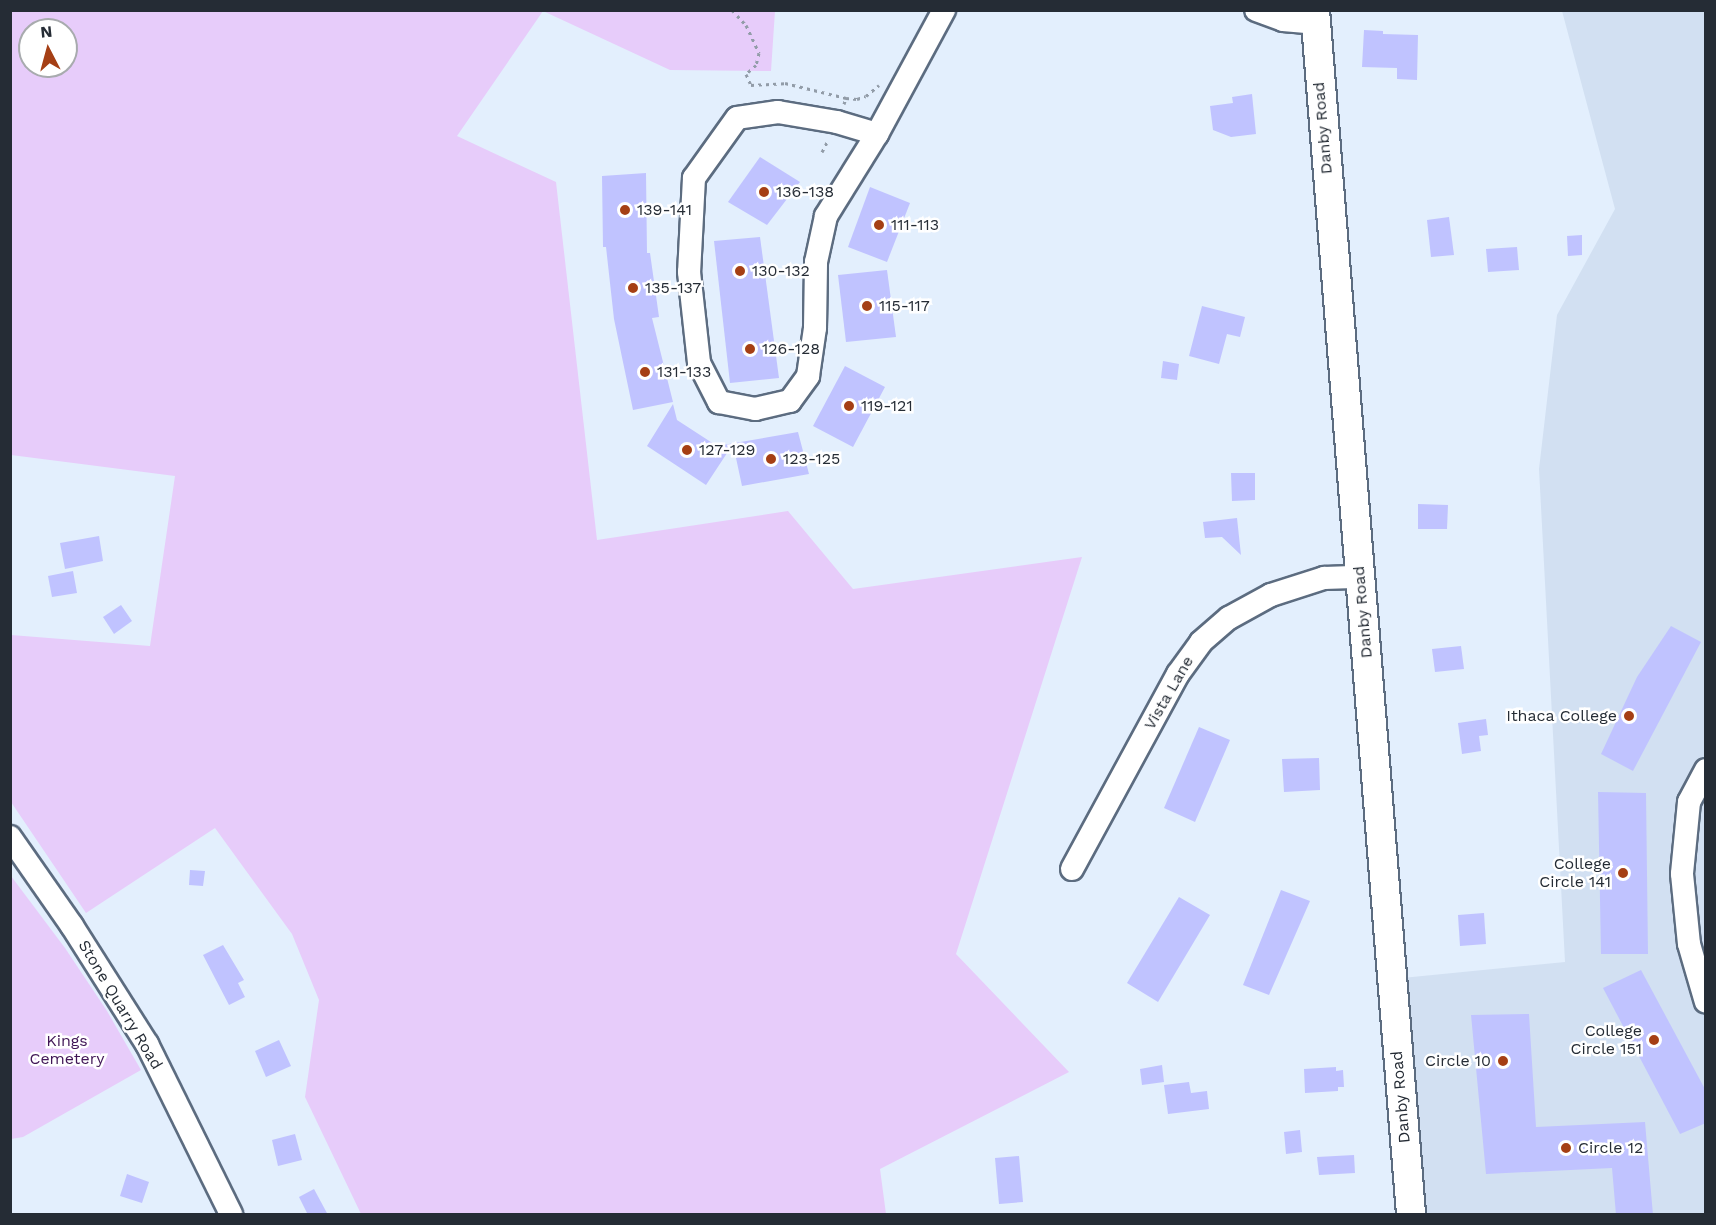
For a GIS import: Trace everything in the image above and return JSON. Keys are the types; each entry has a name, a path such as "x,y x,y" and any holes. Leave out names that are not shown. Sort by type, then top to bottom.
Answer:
{"main road":[{"name":"Danby Road","path":"1315,17 1411,1215"}],"street":[{"path":"877,134 837,122 778,112 737,118 694,178 689,272 699,363 720,402 755,409 790,401 808,376 815,328 816,262 826,216 877,134 944,10"},
{"path":"1256,10 1283,20 1315,17"},
{"name":"Vista Lane","path":"1072,869 1178,674 1201,642 1229,618 1271,595 1324,578 1360,577"},
{"path":"1706,770 1689,802 1682,874 1689,944 1706,1002"},
{"name":"Stone Quarry Road","path":"10,837 72,926 147,1044 231,1215"}],"path":[{"path":"732,10 746,25 759,53 756,65 746,74 751,86 785,83 857,99 866,96 884,79"},
{"path":"822,152 846,98"}],"shaded area":[{"name":"Ithaca College","path":"1562,11 1705,11 1705,1214 1411,1214 1392,979 1565,962 1539,469 1557,315 1615,209"}],"green space":[{"path":"11,10 775,11 771,71 670,70 543,11 457,136 556,182 597,540 788,511 853,589 1082,557 956,954 1069,1072 880,1169 886,1214 361,1214 305,1097 319,1000 292,934 215,828 86,913 11,802 11,635 150,646 175,476 11,455"},
{"name":"Kings Cemetery","path":"11,876 65,948 107,1011 141,1070 23,1137 11,1139"}],"building":[{"path":"1364,30 1383,31 1383,34 1418,35 1417,80 1397,79 1397,68 1362,67"},
{"path":"1252,94 1256,134 1231,137 1213,130 1210,106 1233,103 1232,97"},
{"name":"136-138","path":"760,157 800,182 767,225 728,202"},
{"path":"646,173 647,253 650,253 659,317 652,318 673,402 633,410 614,319 606,247 603,247 602,176"},
{"name":"111-113","path":"870,187 910,203 887,262 848,247"},
{"path":"1449,217 1454,255 1431,257 1427,220"},
{"path":"1582,235 1582,255 1568,256 1567,236"},
{"path":"760,237 779,378 730,383 714,241"},
{"path":"1517,247 1519,270 1488,272 1486,249"},
{"name":"115-117","path":"887,270 896,337 846,342 838,275"},
{"path":"1202,306 1245,317 1240,337 1227,334 1219,364 1189,356"},
{"path":"1163,361 1179,364 1177,380 1161,378"},
{"name":"119-121","path":"845,366 885,387 853,447 813,426"},
{"path":"673,404 677,420 717,446 798,432 809,474 742,486 733,444 706,485 647,446"},
{"path":"1231,473 1255,473 1255,500 1232,501"},
{"path":"1418,504 1448,505 1447,529 1418,529"},
{"path":"1237,518 1241,555 1222,537 1205,538 1203,522"},
{"path":"99,536 103,561 65,569 60,543"},
{"path":"73,571 77,593 52,597 48,576"},
{"path":"121,605 132,621 114,634 103,617"},
{"path":"1671,626 1701,642 1633,771 1601,754 1637,677"},
{"path":"1461,646 1464,669 1435,672 1432,649"},
{"path":"1486,719 1488,735 1479,736 1481,751 1462,754 1458,723"},
{"path":"1199,727 1230,740 1195,822 1164,808"},
{"path":"1319,758 1320,790 1284,792 1282,759"},
{"name":"College Circle 141","path":"1598,792 1646,793 1648,954 1601,954"},
{"path":"190,870 205,871 203,886 189,885"},
{"path":"1281,890 1310,901 1269,995 1243,985"},
{"path":"1179,897 1210,915 1158,1002 1127,983"},
{"path":"1484,913 1486,944 1460,946 1458,915"},
{"path":"223,945 244,980 238,983 245,997 229,1005 203,955"},
{"name":"College Circle 151","path":"1641,970 1706,1091 1706,1123 1680,1134 1603,988"},
{"path":"1529,1014 1536,1127 1645,1122 1653,1215 1616,1215 1612,1168 1486,1174 1471,1015"},
{"path":"279,1040 291,1066 266,1077 255,1051"},
{"path":"1162,1065 1164,1082 1142,1085 1140,1069"},
{"path":"1336,1067 1336,1071 1343,1070 1344,1087 1338,1087 1338,1091 1305,1093 1304,1069"},
{"path":"1189,1082 1191,1093 1207,1091 1209,1109 1168,1114 1164,1085"},
{"path":"1300,1130 1302,1152 1286,1154 1284,1132"},
{"path":"295,1134 302,1160 278,1166 272,1140"},
{"path":"1354,1155 1355,1173 1319,1175 1317,1157"},
{"path":"1019,1156 1023,1202 999,1204 995,1158"},
{"path":"127,1174 149,1182 142,1203 120,1196"},
{"path":"314,1189 328,1215 308,1215 299,1197"}],"place":[{"name":"136-138","path":"764,192"},
{"name":"139-141","path":"625,210"},
{"name":"111-113","path":"879,225"},
{"name":"130-132","path":"740,271"},
{"name":"135-137","path":"633,288"},
{"name":"115-117","path":"867,306"},
{"name":"126-128","path":"750,349"},
{"name":"131-133","path":"645,372"},
{"name":"119-121","path":"849,406"},
{"name":"127-129","path":"687,450"},
{"name":"123-125","path":"771,459"},
{"name":"Ithaca College","path":"1629,716"},
{"name":"College Circle 141","path":"1623,873"},
{"name":"College Circle 151","path":"1654,1040"},
{"name":"Circle 10","path":"1503,1061"},
{"name":"Circle 12","path":"1566,1148"}]}
